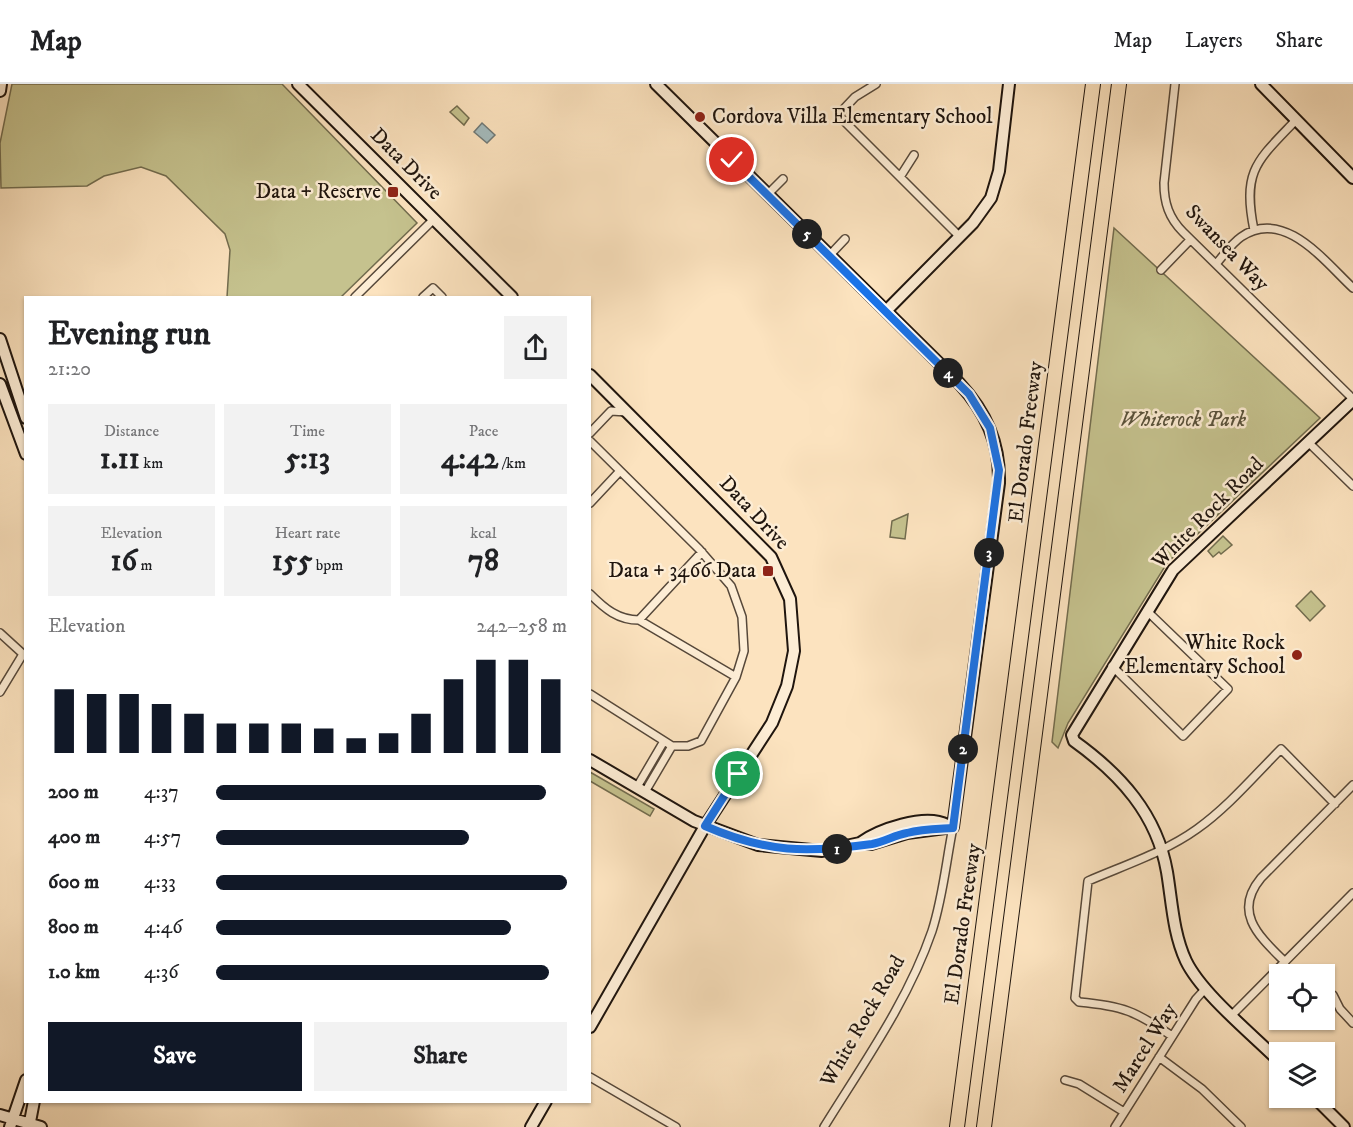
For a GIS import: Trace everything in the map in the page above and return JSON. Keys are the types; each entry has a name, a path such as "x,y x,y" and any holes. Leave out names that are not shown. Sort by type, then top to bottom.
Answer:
{"highway":[{"name":"El Dorado Freeway","path":"957,1127 1093,84"},
{"path":"984,1127 1119,84"}],"street":[{"path":"0,91 1,84"},
{"name":"Data Drive","path":"298,84 511,296"},
{"path":"591,761 705,826 741,840 774,848 822,851 860,843 871,844 907,833 953,828 999,483 993,436 980,409 964,389 656,84"},
{"path":"876,84 855,97 838,116 959,236"},
{"path":"886,311 978,217 991,198 999,171 1009,84"},
{"name":"Swansea Way","path":"1175,84 1165,199 1174,221 1190,240 1353,399"},
{"path":"1261,84 1353,178"},
{"path":"1254,230 1248,200 1256,165 1296,120"},
{"path":"900,177 914,155"},
{"path":"767,195 783,179"},
{"path":"356,296 434,219"},
{"path":"1216,264 1236,241 1254,230 1265,228 1287,231 1353,288"},
{"path":"829,256 845,239"},
{"path":"1161,270 1190,240"},
{"path":"424,296 433,288 441,296"},
{"path":"0,339 24,412"},
{"name":"Data Drive","path":"591,376 759,543 775,563 790,599 794,651 787,686 772,723 705,826 591,1025"},
{"path":"0,384 24,449"},
{"name":"White Rock Road","path":"1162,849 1146,814 1131,791 1113,770 1074,741 1073,730 1173,570 1353,399"},
{"path":"591,432 611,411 627,412"},
{"path":"591,442 702,552 731,586 742,617 744,651 736,677 701,741 688,746 672,746 591,695"},
{"path":"1309,443 1353,486"},
{"path":"591,501 620,471"},
{"path":"639,620 702,552"},
{"path":"591,595 604,608 624,620 639,620 736,677"},
{"path":"1112,666 1183,736 1228,689 1147,611"},
{"path":"0,633 23,654 0,692"},
{"path":"641,790 664,741"},
{"path":"641,790 672,746"},
{"path":"1172,1036 1150,1020 1128,1009 1079,1002 1075,998 1088,881 1162,849 1207,821 1281,749 1335,804"},
{"path":"1285,962 1253,926 1249,912 1250,897 1261,878 1353,785"},
{"name":"White Rock Road","path":"824,1127 900,1002 922,956 938,910 953,828"},
{"path":"1162,849 1179,945 1191,970 1269,1051"},
{"path":"1232,1015 1353,893"},
{"name":"Marcel Way","path":"1115,1127 1172,1036 1206,988"},
{"path":"1335,999 1340,1009 1353,1023"},
{"path":"1159,1057 1202,1089 1241,1127"},
{"path":"591,1078 676,1127"},
{"path":"1065,1080 1079,1084 1124,1112"},
{"path":"11,1123 24,1086"},
{"path":"30,1125 34,1103"},
{"path":"531,1127 545,1103"},
{"path":"1326,1108 1344,1127"},
{"path":"0,1115 11,1123 41,1127"}],"green space":[{"path":"12,84 282,84 417,223 342,296 227,296 230,250 225,234 166,176 141,167 104,176 87,186 1,188 0,143"},
{"path":"457,106 469,118 464,125 450,112"},
{"name":"Whiterock Park","path":"1114,228 1320,418 1167,563 1068,723 1058,748 1052,742"},
{"path":"908,514 905,539 890,537 892,521"},
{"path":"1223,536 1232,545 1213,557 1208,551"},
{"path":"1311,591 1325,606 1310,621 1296,606"},
{"path":"591,773 654,809 650,816 591,782"}],"water":[{"path":"482,123 495,135 487,143 474,132"}],"place":[{"name":"Cordova Villa Elementary School","path":"700,117"},
{"name":"Data + Reserve","path":"393,192"},
{"name":"Data + 3466 Data","path":"768,571"},
{"name":"White Rock Elementary School","path":"1297,655"}],"route":[{"path":"732,160 969,394 990,428 999,470 953,828 907,833 871,844 860,843 822,851 758,845 705,826 738,774"}]}
